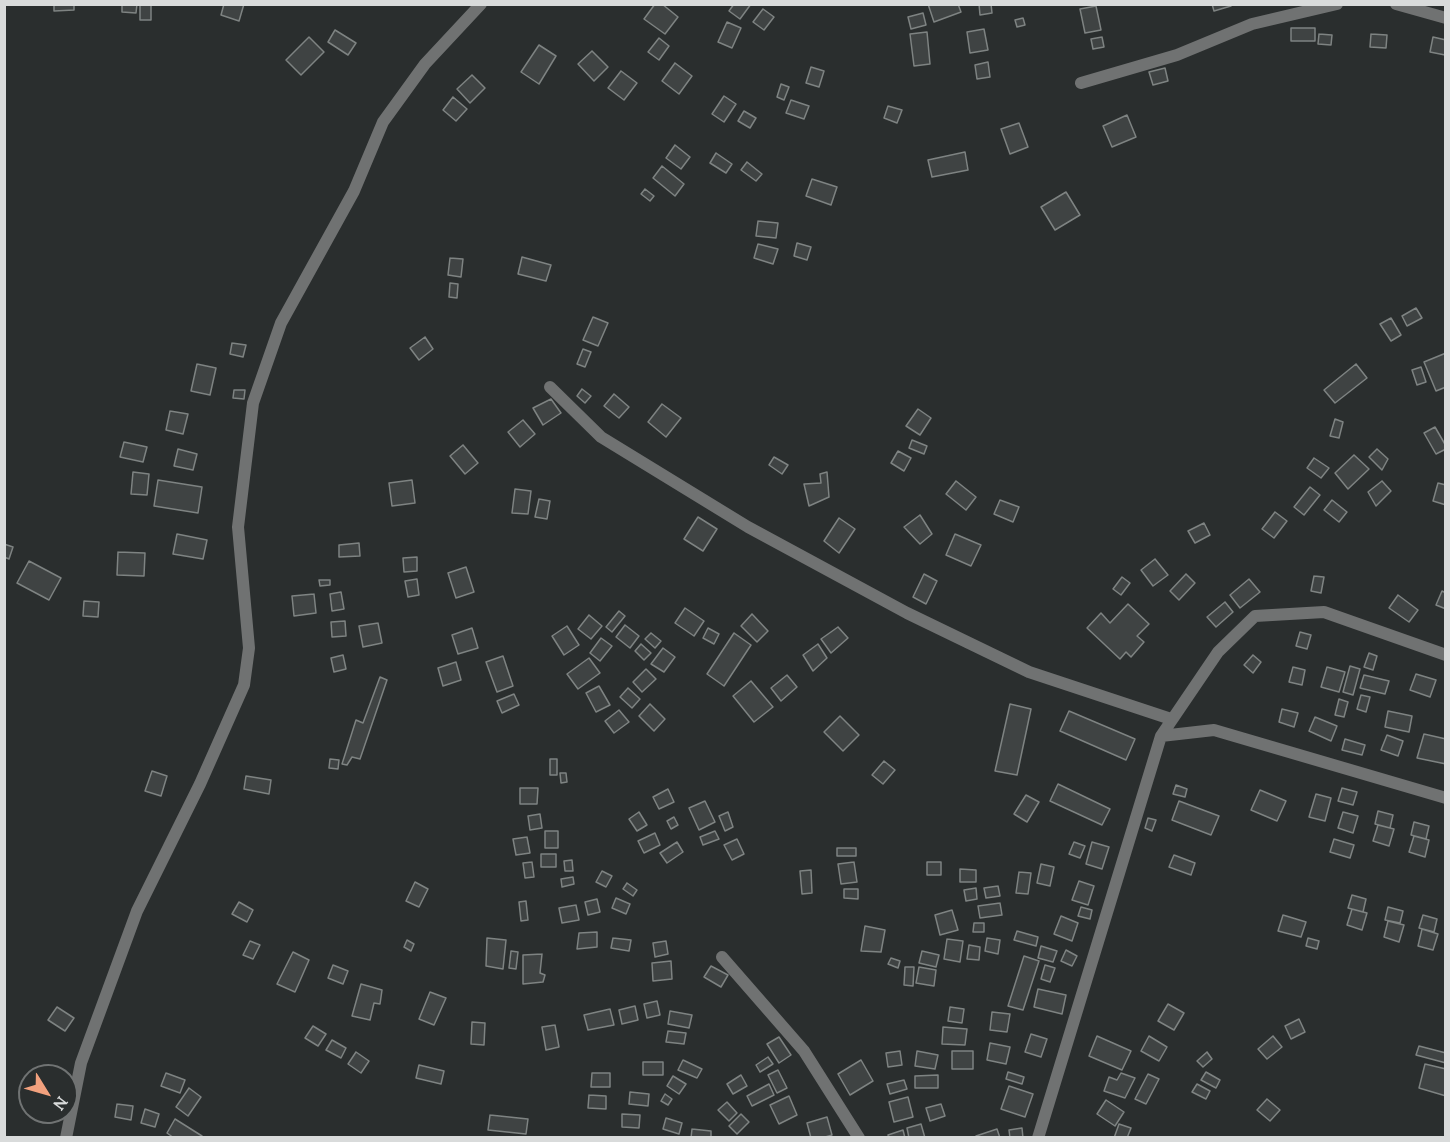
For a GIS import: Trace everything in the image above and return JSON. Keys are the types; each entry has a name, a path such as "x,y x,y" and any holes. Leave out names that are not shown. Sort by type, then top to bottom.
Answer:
{"street":[{"path":"66,1137 81,1063 137,910 200,784 244,685 249,648 238,527 253,404 281,323 354,191 383,122 425,64 481,4"},
{"path":"1081,83 1177,56 1251,24 1336,4"},
{"path":"1396,4 1446,18"},
{"path":"550,387 600,437 748,527 906,613 1029,672 1171,719"},
{"path":"1038,1137 1161,736 1218,652 1255,616 1324,612 1446,655"},
{"path":"1161,736 1214,730 1446,798"},
{"path":"722,957 804,1051 860,1137"}],"building":[{"path":"54,4 74,4 74,10 54,11"},
{"path":"122,4 137,4 136,13 122,12"},
{"path":"140,4 151,4 151,20 140,20"},
{"path":"224,4 244,4 239,21 221,15"},
{"path":"655,4 662,4 678,17 665,34 644,19"},
{"path":"734,4 751,4 740,19 729,11"},
{"path":"928,4 958,4 961,12 934,22"},
{"path":"979,4 991,4 992,13 980,15"},
{"path":"1212,4 1231,4 1231,6 1214,11"},
{"path":"1096,6 1101,30 1085,33 1080,9"},
{"path":"763,9 774,17 764,30 753,22"},
{"path":"923,13 926,25 911,29 908,17"},
{"path":"1023,18 1025,25 1017,27 1015,20"},
{"path":"727,22 741,28 732,48 718,42"},
{"path":"1291,28 1315,28 1315,41 1291,41"},
{"path":"984,29 988,50 970,53 967,32"},
{"path":"335,30 356,43 348,55 328,42"},
{"path":"927,32 930,64 914,66 910,34"},
{"path":"1319,34 1332,35 1331,45 1318,44"},
{"path":"1371,34 1387,35 1386,48 1370,47"},
{"path":"309,37 324,52 301,75 286,60"},
{"path":"1102,37 1104,47 1093,49 1091,39"},
{"path":"1433,37 1446,40 1445,55 1430,52"},
{"path":"659,38 669,46 659,60 648,52"},
{"path":"539,45 556,56 539,84 521,72"},
{"path":"592,51 608,67 594,81 578,64"},
{"path":"988,62 990,77 977,79 975,65"},
{"path":"675,63 692,76 679,94 662,81"},
{"path":"811,67 824,71 819,87 806,83"},
{"path":"1165,68 1168,81 1153,85 1149,72"},
{"path":"621,71 637,83 624,100 608,88"},
{"path":"472,75 485,88 470,103 457,89"},
{"path":"781,84 789,87 784,100 777,97"},
{"path":"724,96 736,104 724,122 712,114"},
{"path":"453,97 467,109 456,121 443,110"},
{"path":"791,100 809,106 804,119 786,113"},
{"path":"888,106 902,110 897,123 884,118"},
{"path":"744,111 756,118 750,128 738,121"},
{"path":"1127,115 1136,137 1112,147 1103,126"},
{"path":"1019,123 1028,147 1010,154 1001,129"},
{"path":"675,145 690,157 681,169 666,158"},
{"path":"965,152 968,170 932,177 928,160"},
{"path":"716,153 732,164 726,173 710,163"},
{"path":"747,162 762,174 756,181 741,170"},
{"path":"662,166 684,184 675,196 653,178"},
{"path":"812,179 837,187 831,205 806,196"},
{"path":"645,189 654,196 650,201 641,194"},
{"path":"1066,192 1080,215 1055,230 1041,207"},
{"path":"758,221 778,223 776,238 756,236"},
{"path":"797,243 811,247 807,260 794,256"},
{"path":"758,244 778,249 773,264 754,258"},
{"path":"522,257 551,265 546,281 518,274"},
{"path":"450,258 463,259 461,277 448,275"},
{"path":"450,283 458,284 457,298 449,297"},
{"path":"1416,308 1422,318 1407,326 1402,316"},
{"path":"593,317 608,323 598,346 583,340"},
{"path":"1391,318 1401,335 1391,341 1380,324"},
{"path":"425,337 433,349 419,360 410,348"},
{"path":"232,343 246,345 243,357 230,354"},
{"path":"583,349 591,352 585,367 577,364"},
{"path":"1446,353 1446,387 1436,391 1424,362"},
{"path":"197,364 216,368 210,395 191,391"},
{"path":"1356,364 1367,378 1335,403 1324,390"},
{"path":"1421,367 1426,382 1417,385 1412,370"},
{"path":"582,389 591,396 585,403 577,396"},
{"path":"234,390 245,390 244,399 233,398"},
{"path":"614,394 629,407 619,418 604,406"},
{"path":"551,399 561,413 543,425 533,408"},
{"path":"662,404 681,418 666,437 648,422"},
{"path":"918,409 931,418 920,435 906,426"},
{"path":"170,411 188,414 183,434 166,430"},
{"path":"1335,419 1343,422 1339,438 1330,436"},
{"path":"523,420 535,434 520,447 508,432"},
{"path":"1435,427 1446,446 1446,449 1436,454 1424,433"},
{"path":"912,440 927,446 924,454 909,448"},
{"path":"124,442 147,447 143,462 120,457"},
{"path":"463,445 478,463 465,474 450,456"},
{"path":"178,449 197,454 193,470 174,466"},
{"path":"1377,449 1388,459 1382,470 1369,457"},
{"path":"898,451 911,458 904,471 891,463"},
{"path":"1354,455 1369,469 1348,489 1335,473"},
{"path":"774,457 788,465 782,474 769,465"},
{"path":"1314,458 1329,468 1321,478 1307,468"},
{"path":"133,472 149,474 147,495 131,494"},
{"path":"827,472 829,497 809,506 804,484 821,483 820,474"},
{"path":"158,480 202,487 198,513 154,506"},
{"path":"412,480 415,503 392,506 389,483"},
{"path":"956,481 976,497 966,510 946,494"},
{"path":"1382,481 1391,491 1376,506 1368,492"},
{"path":"1438,483 1446,485 1446,505 1433,501"},
{"path":"1310,487 1320,495 1304,515 1294,507"},
{"path":"515,489 531,491 528,514 512,513"},
{"path":"539,499 550,501 547,519 535,517"},
{"path":"1000,500 1019,507 1013,522 994,514"},
{"path":"1332,500 1347,512 1339,522 1324,510"},
{"path":"1275,512 1287,521 1274,538 1262,529"},
{"path":"920,515 932,534 920,544 904,527"},
{"path":"698,517 717,529 703,551 684,539"},
{"path":"839,518 855,529 839,553 824,541"},
{"path":"1204,523 1210,535 1195,543 1188,531"},
{"path":"177,534 207,540 203,559 173,554"},
{"path":"955,534 981,545 971,566 946,555"},
{"path":"359,543 360,556 339,557 339,545"},
{"path":"4,544 13,547 9,559 4,557"},
{"path":"118,552 145,553 144,576 117,575"},
{"path":"417,557 417,571 404,572 403,558"},
{"path":"1155,559 1168,575 1153,586 1141,570"},
{"path":"29,561 61,578 49,600 17,583"},
{"path":"466,567 474,592 456,598 448,573"},
{"path":"924,574 937,581 926,604 913,597"},
{"path":"1186,574 1195,583 1179,600 1170,591"},
{"path":"1314,576 1324,577 1321,593 1311,591"},
{"path":"1122,577 1130,583 1121,595 1113,589"},
{"path":"417,579 419,595 408,597 405,581"},
{"path":"1249,579 1260,592 1240,608 1230,595"},
{"path":"319,580 330,580 330,585 320,586"},
{"path":"1442,591 1446,593 1446,609 1436,605"},
{"path":"341,592 344,609 332,611 330,594"},
{"path":"314,594 316,613 294,616 292,596"},
{"path":"1398,595 1418,610 1409,622 1389,608"},
{"path":"84,601 99,602 98,617 83,616"},
{"path":"1225,602 1233,612 1216,627 1207,617"},
{"path":"1128,604 1149,624 1137,636 1144,642 1131,657 1126,652 1120,659 1087,628 1101,613 1110,623"},
{"path":"685,608 704,621 694,636 675,623"},
{"path":"619,611 625,616 612,632 606,627"},
{"path":"752,614 768,631 757,642 741,626"},
{"path":"589,615 602,626 591,639 578,629"},
{"path":"345,621 346,636 332,637 331,622"},
{"path":"378,623 382,643 363,647 359,626"},
{"path":"625,625 639,636 630,648 616,637"},
{"path":"567,626 579,645 564,655 552,636"},
{"path":"838,627 848,638 831,653 821,639"},
{"path":"472,628 478,648 458,654 452,635"},
{"path":"708,628 719,634 714,644 703,638"},
{"path":"1300,632 1311,635 1307,649 1296,646"},
{"path":"651,633 661,641 655,648 645,639"},
{"path":"734,633 751,645 724,686 707,674"},
{"path":"601,638 612,646 600,661 590,653"},
{"path":"641,644 651,653 644,660 635,651"},
{"path":"818,644 827,658 813,671 803,655"},
{"path":"663,648 675,657 664,672 651,664"},
{"path":"1369,653 1377,656 1373,670 1364,667"},
{"path":"343,655 346,669 334,672 331,658"},
{"path":"1253,655 1261,662 1253,673 1244,665"},
{"path":"503,656 513,686 497,692 486,662"},
{"path":"589,658 600,673 578,689 567,674"},
{"path":"456,662 461,680 443,686 438,668"},
{"path":"1350,666 1360,669 1353,695 1343,692"},
{"path":"1293,667 1305,670 1302,685 1289,682"},
{"path":"1327,667 1345,672 1339,692 1321,687"},
{"path":"646,669 656,679 642,692 633,682"},
{"path":"1416,674 1436,680 1430,697 1410,690"},
{"path":"787,675 797,687 781,701 771,688"},
{"path":"1364,675 1389,681 1385,694 1360,688"},
{"path":"380,677 387,680 360,759 352,757 347,765 342,764 356,720 363,723"},
{"path":"751,681 773,707 754,722 733,696"},
{"path":"599,686 610,705 596,712 586,693"},
{"path":"628,688 640,699 632,708 620,697"},
{"path":"514,694 519,705 502,713 497,701"},
{"path":"1361,695 1370,697 1366,712 1357,709"},
{"path":"1339,699 1348,702 1344,717 1335,715"},
{"path":"650,704 665,719 654,731 639,716"},
{"path":"1010,704 1031,709 1017,775 995,771"},
{"path":"1282,709 1298,713 1294,727 1279,722"},
{"path":"619,710 629,722 614,733 605,721"},
{"path":"1069,711 1135,739 1126,760 1060,731"},
{"path":"1388,711 1412,716 1409,732 1385,727"},
{"path":"840,716 859,735 843,751 824,732"},
{"path":"1315,717 1337,726 1331,741 1309,731"},
{"path":"1424,734 1446,739 1446,764 1417,758"},
{"path":"1387,735 1403,741 1398,756 1381,750"},
{"path":"1345,739 1365,745 1362,755 1342,750"},
{"path":"330,759 339,760 338,769 329,768"},
{"path":"550,759 557,759 557,775 550,775"},
{"path":"884,761 895,770 883,784 872,775"},
{"path":"152,771 167,776 161,796 145,791"},
{"path":"560,773 566,773 567,782 561,783"},
{"path":"246,776 271,780 269,794 244,789"},
{"path":"1058,784 1110,809 1102,825 1050,801"},
{"path":"1176,785 1187,789 1185,797 1173,794"},
{"path":"520,788 538,788 537,804 520,804"},
{"path":"1342,788 1357,792 1353,805 1338,801"},
{"path":"668,789 674,802 659,809 653,797"},
{"path":"1260,790 1286,801 1277,821 1251,810"},
{"path":"1316,794 1331,798 1325,821 1309,817"},
{"path":"1026,795 1039,802 1027,822 1014,814"},
{"path":"705,801 715,822 699,830 689,808"},
{"path":"1179,801 1219,816 1211,835 1172,820"},
{"path":"1378,811 1393,815 1390,828 1375,824"},
{"path":"639,812 647,825 637,831 629,819"},
{"path":"728,812 733,827 725,831 719,816"},
{"path":"1343,812 1358,816 1353,833 1338,828"},
{"path":"540,814 542,828 530,830 528,816"},
{"path":"674,817 678,825 671,829 667,821"},
{"path":"1148,818 1156,820 1152,831 1145,828"},
{"path":"1414,822 1429,826 1426,839 1411,835"},
{"path":"1378,825 1394,829 1389,846 1373,841"},
{"path":"545,831 558,831 558,848 545,848"},
{"path":"715,831 719,839 703,845 700,837"},
{"path":"655,833 660,845 644,853 638,841"},
{"path":"1414,836 1429,840 1425,857 1409,852"},
{"path":"527,837 530,853 516,855 513,839"},
{"path":"737,839 744,854 732,860 724,845"},
{"path":"1334,839 1354,845 1350,858 1330,852"},
{"path":"677,842 683,852 667,863 660,853"},
{"path":"1074,842 1085,846 1080,858 1069,854"},
{"path":"1092,842 1109,847 1102,869 1086,864"},
{"path":"837,848 856,848 856,856 837,856"},
{"path":"541,854 556,854 556,867 541,867"},
{"path":"1174,855 1195,863 1191,875 1169,867"},
{"path":"572,860 573,871 565,871 564,861"},
{"path":"532,862 534,877 525,878 523,863"},
{"path":"854,862 857,882 841,884 838,864"},
{"path":"927,862 941,862 941,875 927,875"},
{"path":"1041,864 1054,867 1050,886 1037,883"},
{"path":"960,869 976,870 976,882 960,882"},
{"path":"811,870 812,893 802,894 800,871"},
{"path":"602,871 612,876 606,887 596,882"},
{"path":"1019,872 1031,873 1028,894 1016,893"},
{"path":"573,877 574,884 562,887 561,879"},
{"path":"1079,881 1094,886 1088,905 1072,900"},
{"path":"415,882 428,889 419,907 406,901"},
{"path":"627,883 637,890 633,896 623,889"},
{"path":"998,886 1000,896 986,898 984,888"},
{"path":"976,888 977,899 966,901 964,890"},
{"path":"844,889 858,889 858,899 844,898"},
{"path":"1352,895 1366,899 1363,912 1348,908"},
{"path":"616,898 630,904 626,914 612,908"},
{"path":"597,899 600,912 588,915 585,902"},
{"path":"526,901 528,920 521,921 519,902"},
{"path":"239,902 253,910 247,922 232,914"},
{"path":"1000,903 1002,915 980,918 978,906"},
{"path":"576,905 579,920 562,923 559,908"},
{"path":"1081,907 1092,910 1090,919 1078,916"},
{"path":"1388,907 1403,911 1400,923 1385,920"},
{"path":"1352,909 1367,913 1362,930 1347,925"},
{"path":"952,910 958,930 940,935 935,915"},
{"path":"1283,915 1306,922 1301,937 1278,931"},
{"path":"1423,915 1437,919 1434,932 1419,928"},
{"path":"1061,916 1078,923 1072,941 1054,934"},
{"path":"1388,921 1404,925 1399,942 1384,937"},
{"path":"974,923 984,923 984,932 973,932"},
{"path":"865,926 885,930 881,952 861,951"},
{"path":"1422,929 1438,934 1433,950 1418,946"},
{"path":"1017,931 1038,937 1036,946 1014,940"},
{"path":"597,932 597,947 577,949 579,933"},
{"path":"487,938 506,940 503,969 486,966"},
{"path":"613,938 631,940 629,951 611,948"},
{"path":"987,938 1000,940 998,954 985,951"},
{"path":"1308,938 1319,941 1317,949 1306,946"},
{"path":"947,939 963,941 960,962 944,959"},
{"path":"407,940 414,944 411,951 404,947"},
{"path":"250,941 260,945 253,959 243,955"},
{"path":"666,941 668,954 655,957 653,943"},
{"path":"969,945 980,947 979,960 967,959"},
{"path":"1041,946 1057,951 1053,962 1038,958"},
{"path":"1066,950 1077,956 1072,966 1061,961"},
{"path":"511,951 518,952 516,969 509,968"},
{"path":"922,951 939,955 936,967 919,963"},
{"path":"293,952 309,960 295,992 277,984"},
{"path":"542,954 540,973 545,975 543,982 523,984 523,955"},
{"path":"1024,956 1039,961 1023,1010 1008,1006"},
{"path":"891,958 900,961 898,968 888,964"},
{"path":"671,961 672,979 653,981 652,963"},
{"path":"333,965 348,971 343,984 328,978"},
{"path":"1045,965 1055,968 1050,982 1041,979"},
{"path":"711,966 728,975 721,987 704,977"},
{"path":"905,967 914,967 913,986 904,985"},
{"path":"919,967 936,970 934,986 916,983"},
{"path":"361,984 382,990 380,1004 374,1003 370,1020 352,1016"},
{"path":"1038,989 1066,995 1062,1014 1034,1007"},
{"path":"430,992 446,998 434,1025 419,1019"},
{"path":"657,1001 660,1015 647,1018 644,1004"},
{"path":"1168,1004 1184,1013 1174,1030 1158,1021"},
{"path":"635,1006 638,1020 622,1024 619,1010"},
{"path":"57,1007 74,1018 65,1031 48,1020"},
{"path":"950,1007 964,1009 962,1023 948,1021"},
{"path":"610,1009 614,1025 588,1030 584,1015"},
{"path":"670,1011 692,1015 689,1028 668,1024"},
{"path":"992,1012 1010,1014 1007,1032 990,1030"},
{"path":"1299,1019 1305,1032 1291,1039 1285,1026"},
{"path":"472,1022 485,1023 484,1045 471,1044"},
{"path":"555,1025 559,1047 546,1050 542,1027"},
{"path":"313,1026 326,1034 318,1046 305,1038"},
{"path":"943,1027 967,1029 965,1045 942,1044"},
{"path":"668,1031 686,1033 684,1044 666,1042"},
{"path":"1031,1034 1047,1039 1041,1057 1025,1052"},
{"path":"1097,1036 1131,1051 1122,1070 1089,1056"},
{"path":"1149,1036 1167,1047 1159,1061 1141,1051"},
{"path":"1273,1036 1282,1047 1267,1059 1258,1049"},
{"path":"779,1037 791,1055 779,1063 767,1044"},
{"path":"332,1040 346,1048 341,1058 326,1050"},
{"path":"990,1043 1010,1047 1006,1064 987,1060"},
{"path":"1419,1046 1446,1053 1446,1063 1416,1055"},
{"path":"900,1051 902,1065 888,1067 886,1053"},
{"path":"917,1051 938,1055 935,1069 915,1066"},
{"path":"952,1051 973,1051 973,1069 952,1069"},
{"path":"356,1052 369,1061 361,1073 348,1064"},
{"path":"1207,1052 1212,1059 1203,1067 1197,1061"},
{"path":"768,1057 773,1064 760,1072 756,1065"},
{"path":"683,1060 702,1069 697,1078 678,1070"},
{"path":"861,1060 873,1081 850,1095 838,1074"},
{"path":"643,1062 663,1062 663,1075 643,1075"},
{"path":"1425,1064 1446,1069 1446,1096 1419,1088"},
{"path":"419,1065 444,1071 441,1084 416,1078"},
{"path":"778,1070 787,1088 777,1093 768,1075"},
{"path":"1008,1072 1024,1077 1022,1084 1006,1079"},
{"path":"1206,1072 1220,1080 1216,1088 1201,1080"},
{"path":"166,1073 185,1080 180,1093 161,1086"},
{"path":"592,1073 610,1073 610,1087 591,1087"},
{"path":"1121,1073 1135,1078 1125,1098 1104,1091 1109,1077 1117,1080"},
{"path":"1148,1074 1159,1079 1146,1104 1135,1099"},
{"path":"741,1075 747,1086 733,1094 727,1084"},
{"path":"938,1075 938,1088 915,1088 915,1076"},
{"path":"673,1076 686,1084 679,1094 667,1086"},
{"path":"904,1080 907,1089 890,1094 887,1084"},
{"path":"769,1084 774,1095 752,1106 747,1096"},
{"path":"1197,1084 1210,1091 1206,1099 1192,1092"},
{"path":"1009,1086 1033,1094 1025,1117 1001,1109"},
{"path":"189,1088 201,1097 188,1116 176,1107"},
{"path":"630,1092 649,1094 648,1106 629,1104"},
{"path":"665,1094 672,1099 668,1105 661,1101"},
{"path":"589,1095 606,1096 606,1109 588,1108"},
{"path":"789,1096 797,1115 779,1124 770,1105"},
{"path":"908,1097 913,1117 894,1122 889,1102"},
{"path":"1267,1099 1280,1110 1270,1121 1257,1110"},
{"path":"1106,1100 1124,1112 1115,1126 1097,1114"},
{"path":"727,1102 737,1113 729,1121 718,1110"},
{"path":"117,1104 133,1106 131,1120 115,1117"},
{"path":"941,1104 945,1116 930,1121 926,1108"},
{"path":"145,1109 159,1114 155,1127 141,1123"},
{"path":"622,1114 640,1115 639,1128 622,1127"},
{"path":"741,1114 749,1122 737,1134 729,1126"},
{"path":"490,1115 528,1119 526,1134 488,1130"},
{"path":"827,1117 832,1135 811,1138 807,1123"},
{"path":"666,1118 682,1123 679,1134 663,1129"},
{"path":"175,1119 202,1136 201,1138 174,1138 167,1133"},
{"path":"921,1124 925,1138 909,1138 907,1128"},
{"path":"1119,1124 1131,1128 1127,1138 1114,1138"},
{"path":"1022,1128 1023,1138 1010,1138 1009,1130"},
{"path":"692,1129 711,1131 711,1138 691,1138"},
{"path":"997,1129 1000,1138 976,1138 976,1136"},
{"path":"903,1130 905,1138 889,1138 888,1135"}]}
